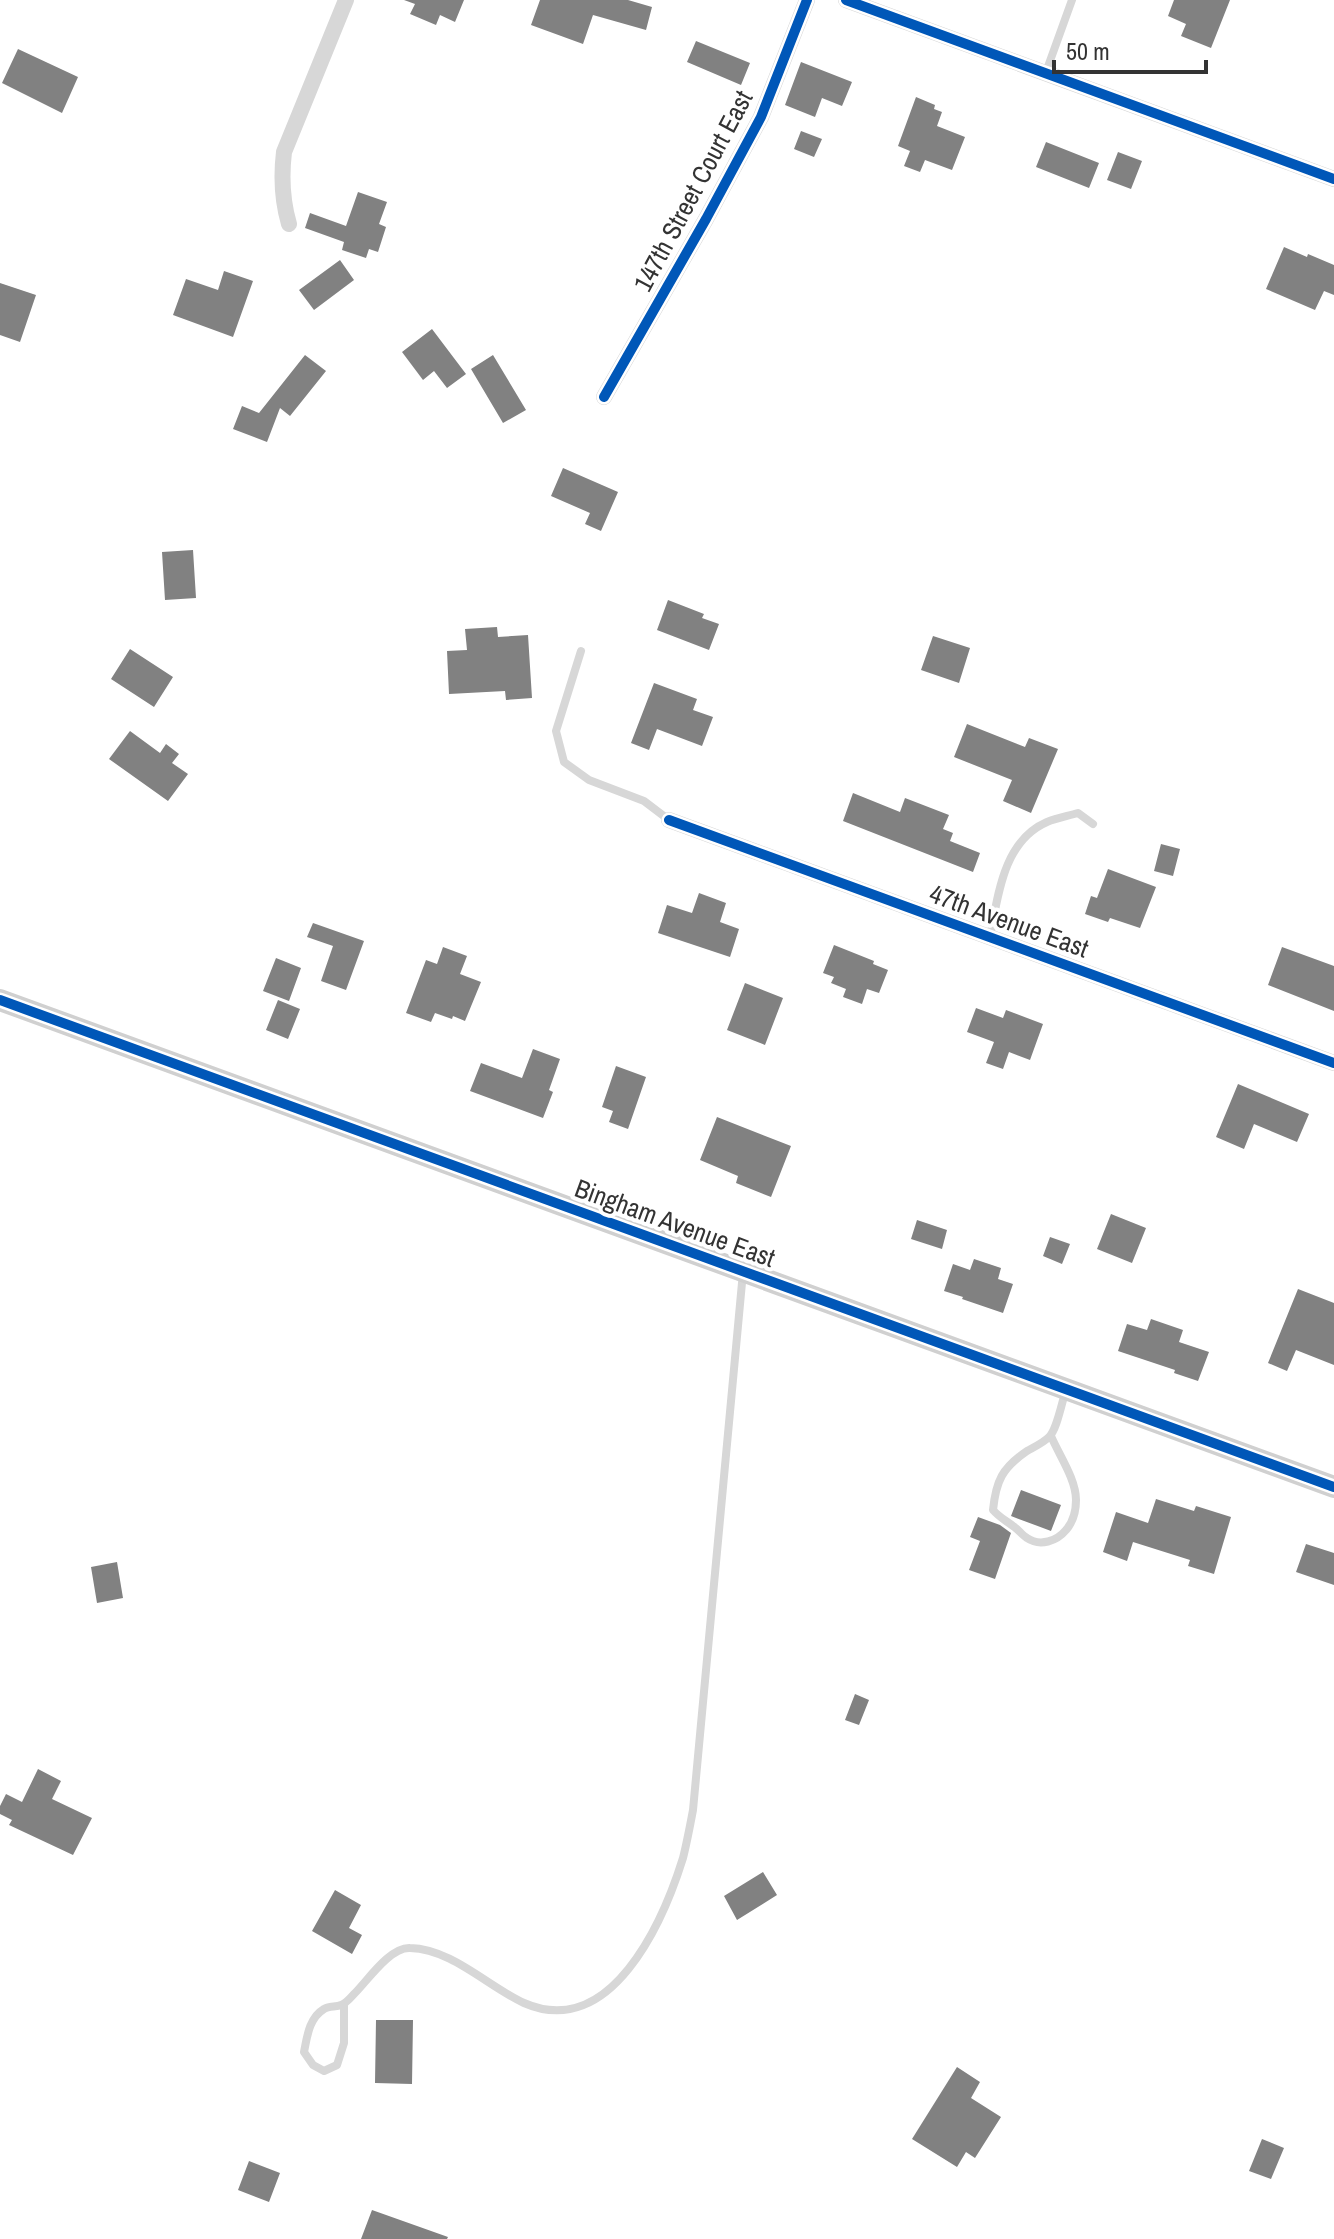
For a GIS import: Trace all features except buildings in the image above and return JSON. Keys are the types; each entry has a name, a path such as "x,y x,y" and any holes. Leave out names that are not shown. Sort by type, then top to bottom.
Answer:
{"street":[{"path":"289,224 284,206 284,152 346,0"},
{"name":"147th Street Court East","path":"604,397 761,117 807,0"},
{"path":"846,0 1334,179"},
{"name":"47th Avenue East","path":"669,820 1334,1063"},
{"name":"Bingham Avenue East","path":"0,1000 1334,1487"}],"lane":[{"path":"1046,72 1072,0"},
{"path":"581,651 556,731 564,762 589,780 644,801 669,820"},
{"path":"990,937 1008,861 1024,838 1046,823 1078,813 1093,824"},
{"path":"344,2004 344,2043 337,2065 324,2071 313,2065 304,2052 309,2026 324,2008 344,2004 391,1953 408,1947 442,1955 524,2003 545,2010 568,2011 591,2003 623,1977 653,1932 680,1864 693,1810 743,1271"},
{"path":"1051,1436 1075,1491 1076,1505 1071,1523 1062,1535 1046,1542 1037,1542 1027,1538 993,1510 995,1490 1000,1476 1014,1461 1051,1436 1066,1389"}],"cycle path":[{"path":"604,397 761,117 807,0"},
{"path":"846,0 1334,179"},
{"path":"669,820 1334,1063"},
{"path":"0,1000 1334,1487"}]}
